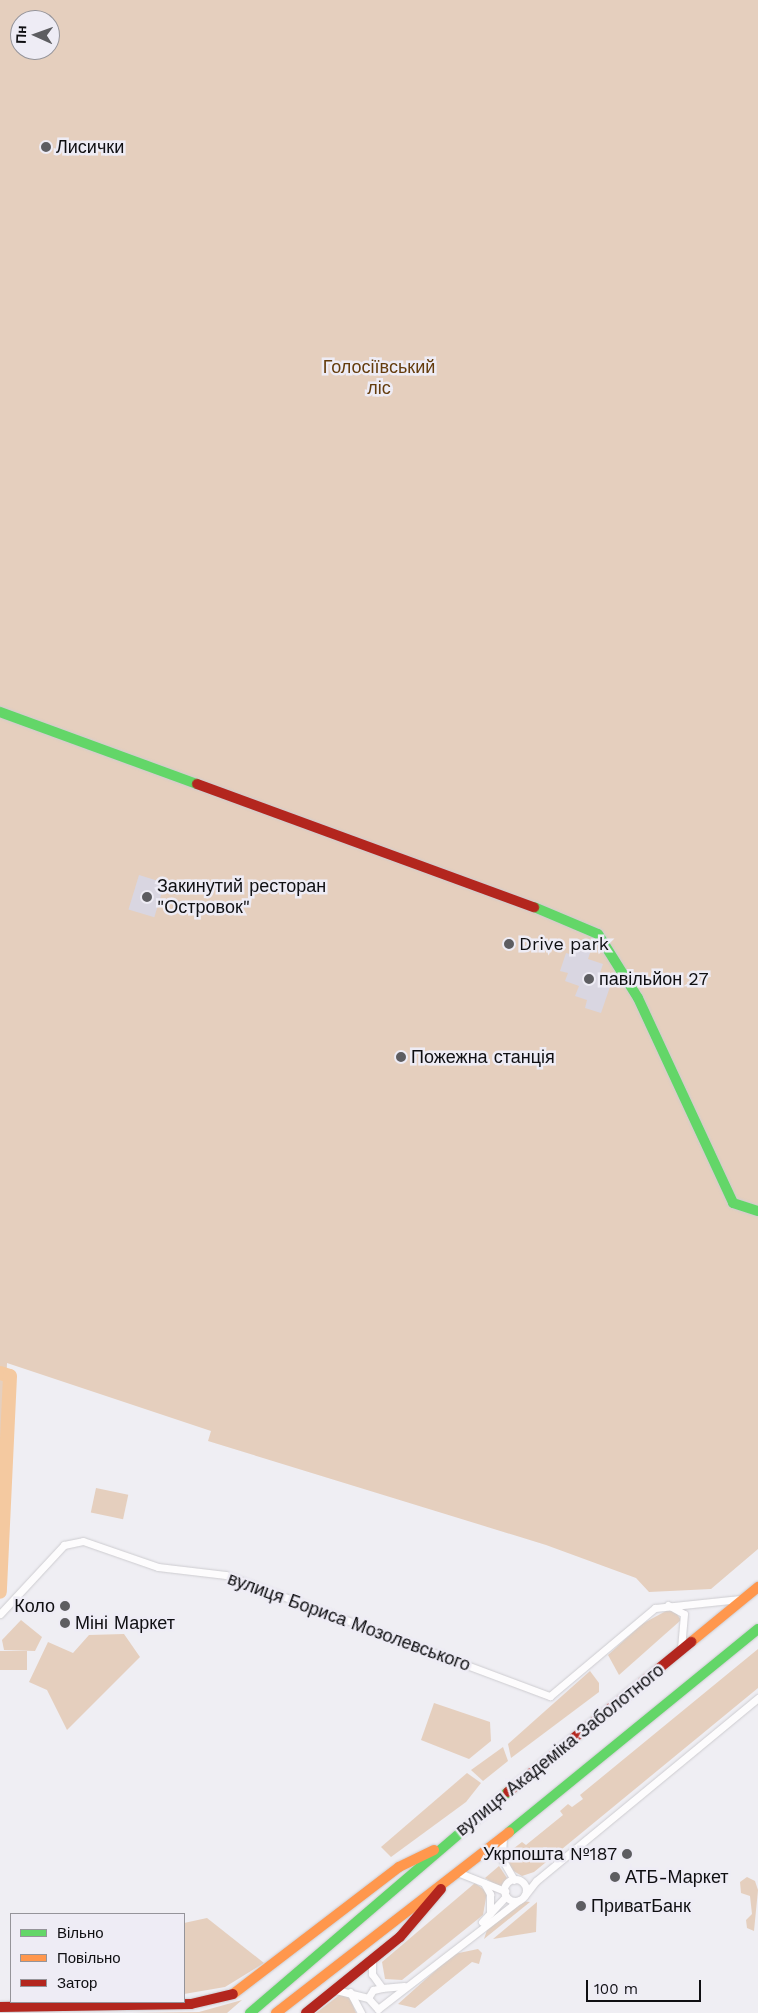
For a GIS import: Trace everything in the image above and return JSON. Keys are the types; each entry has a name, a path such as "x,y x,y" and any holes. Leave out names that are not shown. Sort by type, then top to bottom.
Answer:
{"main road":[{"path":"0,712 570,920 598,934 638,998 733,1203 758,1212"},
{"name":"вулиця Академіка Заболотного","path":"250,2013 366,1917 443,1846 758,1587"},
{"name":"вулиця Академіка Заболотного","path":"276,2013 382,1926 448,1880 503,1837 758,1629"},
{"path":"0,2008 192,2004 223,1998 247,1988 399,1867 443,1846"},
{"path":"306,2013 422,1917 448,1880"}],"street":[{"name":"вулиця Бориса Мозолевського","path":"0,1614 64,1546 83,1541 158,1567 226,1575 550,1696 648,1611 665,1605"},
{"path":"665,1605 743,1599"},
{"path":"665,1605 684,1614 681,1651"},
{"path":"336,1990 350,1992 368,2000 378,2011 476,1930 522,1898 536,1881 758,1698"},
{"path":"503,1837 502,1859 514,1880 522,1882 536,1881"},
{"path":"457,1872 522,1898"},
{"path":"476,1930 514,1880"},
{"path":"522,1882 522,1898"},
{"path":"484,1883 490,1894 490,1913"},
{"path":"372,1960 372,1974 390,2000"},
{"path":"363,2013 373,1990 411,1983"},
{"path":"350,1992 363,2013"}],"green space":[{"name":"Голосіївський ліс","path":"0,0 758,0 758,1549 711,1589 649,1592 636,1578 546,1545 208,1441 211,1431 7,1363 0,1553"},
{"path":"96,1488 128,1495 123,1519 91,1512"},
{"path":"666,1611 675,1611 681,1620 619,1675 608,1655 642,1624"},
{"path":"21,1620 42,1637 35,1651 4,1650 2,1640"},
{"path":"124,1634 140,1657 67,1730 47,1690 29,1682 48,1642 73,1653 89,1635"},
{"path":"758,1649 758,1688 534,1872 522,1876 510,1869 509,1852 522,1842 526,1845 563,1815 560,1811 568,1804 572,1807 583,1799 580,1795"},
{"path":"0,1651 27,1651 27,1670 0,1670"},
{"path":"590,1671 599,1683 599,1692 511,1758 508,1744"},
{"path":"434,1703 490,1722 491,1741 469,1759 421,1740"},
{"path":"503,1747 508,1761 483,1781 471,1770"},
{"path":"467,1773 481,1783 466,1802 391,1857 381,1847"},
{"path":"499,1866 507,1878 501,1888 485,1878"},
{"path":"747,1877 755,1881 758,1890 754,1931 747,1928 746,1920 752,1914 750,1896 741,1893 740,1882"},
{"path":"475,1883 487,1892 483,1915 402,1980 385,1979 382,1962"},
{"path":"520,1901 530,1902 484,1939 488,1927"},
{"path":"537,1902 536,1932 493,1939"},
{"path":"207,1918 264,1963 225,1987 185,1994 185,1923"},
{"path":"478,1949 482,1953 479,1964 472,1962 415,2008 398,2004 454,1954"},
{"path":"342,1993 349,1995 356,2013 316,2013"},
{"path":"242,2000 227,2013 131,2013 199,2012"}],"building":[{"name":"Закинутий ресторан \"Островок\"","path":"139,875 165,883 154,917 128,909"},
{"name":"павільйон 27","path":"576,945 591,950 588,959 603,964 600,973 613,978 601,1013 585,1008 587,1000 575,996 579,986 565,981 568,973 560,971 566,953 573,955"}],"waterway":[{"path":"0,1373 10,1376 0,1592"}],"traffic: fast":[{"path":"0,712 197,784"},
{"path":"534,907 598,934 638,998 733,1203 758,1211"},
{"path":"509,1832 758,1629"},
{"path":"250,2013 508,1792"}],"traffic: slow":[{"path":"691,1642 758,1587"},
{"path":"276,2013 509,1832"},
{"path":"233,1994 399,1867 434,1850"}],"traffic: jam":[{"path":"197,784 534,907"},
{"path":"508,1792 691,1642"},
{"path":"306,2013 400,1937 441,1889"},
{"path":"0,2007 191,2004 233,1994"}],"place":[{"name":"Лисички","path":"46,147"},
{"name":"Закинутий ресторан \"Островок\"","path":"147,897"},
{"name":"Drive park","path":"509,944"},
{"name":"павільйон 27","path":"589,979"},
{"name":"Пожежна станція","path":"401,1057"},
{"name":"Коло","path":"65,1606"},
{"name":"Міні Маркет","path":"65,1623"},
{"name":"Укрпошта №187","path":"627,1854"},
{"name":"АТБ-Маркет","path":"615,1877"},
{"name":"ПриватБанк","path":"581,1906"}]}
